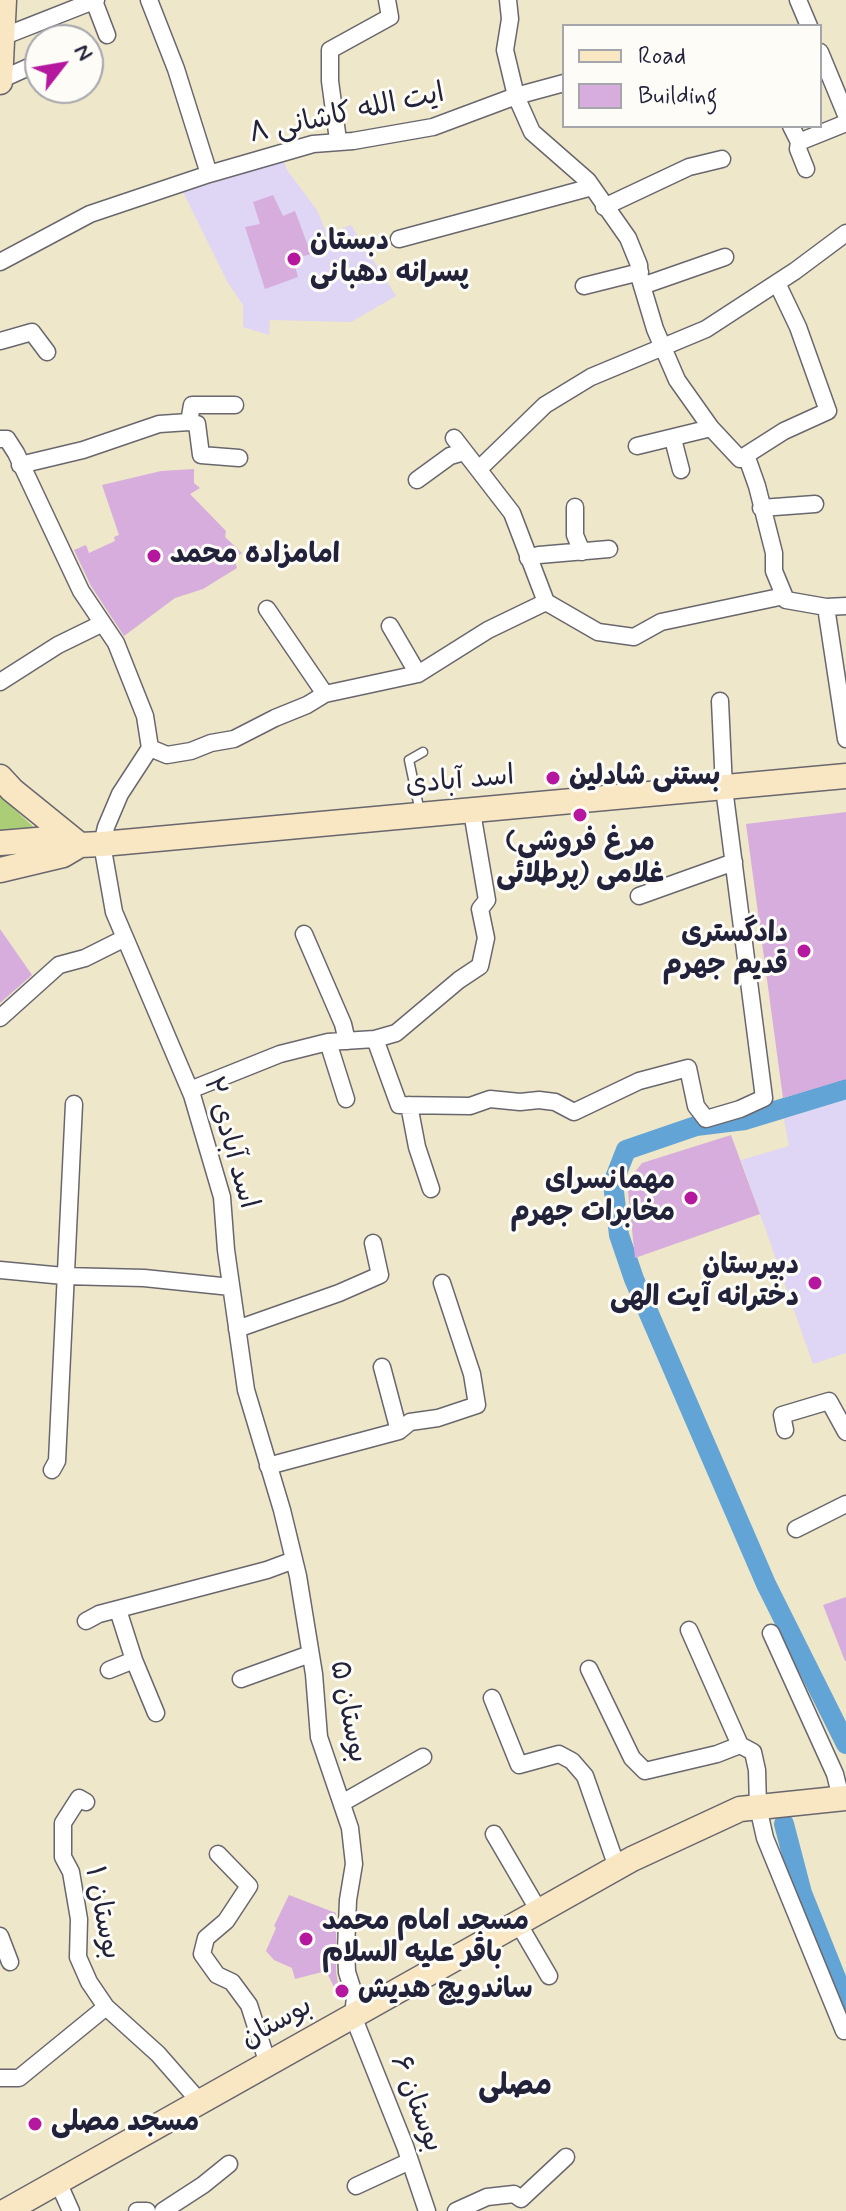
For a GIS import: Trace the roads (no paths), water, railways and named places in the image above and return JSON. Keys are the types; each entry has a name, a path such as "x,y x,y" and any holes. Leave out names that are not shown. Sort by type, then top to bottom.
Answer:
{"main road":[{"path":"0,81 4,0"},
{"name":"اسد آبادی","path":"0,843 60,838 91,844 846,776"},
{"path":"0,777 12,790 91,844"},
{"name":"اسد آبادی","path":"0,870 63,855 91,844"},
{"name":"بوستان","path":"6,2211 617,1867 740,1809 843,1798"}],"street":[{"path":"2,37 95,0 107,35"},
{"path":"149,0 176,69 209,174"},
{"path":"338,140 330,81 330,50 390,17 387,0"},
{"path":"508,0 510,19 505,50 516,96 532,132 557,156 571,164 592,187 628,238 639,265 655,329 677,380 711,428 740,459 784,431 828,411 798,327 777,283"},
{"path":"798,0 808,24"},
{"path":"822,57 846,115"},
{"path":"0,81 24,70"},
{"name":"ایت الله کاشانی ۸","path":"0,262 90,214 209,174 313,144 353,141 433,127 516,96 562,84"},
{"path":"799,142 846,123"},
{"path":"792,128 806,169"},
{"path":"604,207 689,167 722,159"},
{"path":"399,239 592,187"},
{"path":"479,469 545,405 591,377 706,329 846,233"},
{"path":"584,286 641,279 725,257"},
{"path":"0,341 32,332 47,352"},
{"path":"189,422 192,405 235,405"},
{"path":"20,465 83,450 159,424 189,422 197,424 201,455 239,458"},
{"path":"637,446 711,428"},
{"path":"454,438 512,513 546,602 598,632 634,637 661,622 784,596"},
{"path":"0,439 7,439 16,453 81,591 116,643 145,716 150,748 120,794 106,827 91,844"},
{"path":"673,439 681,470"},
{"path":"417,480 450,456 464,452"},
{"path":"746,455 774,553 774,571 786,600 826,607 846,606"},
{"path":"761,508 815,504"},
{"path":"575,507 575,535 582,552"},
{"path":"528,558 609,549"},
{"path":"150,748 167,755 234,739 325,694 418,674 488,630 546,602"},
{"path":"826,607 846,739"},
{"path":"267,609 325,694"},
{"path":"0,682 58,645 101,624"},
{"path":"390,626 418,674"},
{"path":"375,1039 399,1105 470,1106 490,1099 539,1100 555,1102 574,1112 639,1081 688,1068 696,1106 706,1119 764,1098 724,788 720,701"},
{"path":"190,1090 280,1054 328,1042 375,1039 396,1033 480,966 486,938 480,909 487,900 472,812"},
{"name":"اسد آبادی ۲","path":"91,844 114,912 190,1090 222,1197 246,1390 268,1466"},
{"path":"639,896 734,862"},
{"path":"304,934 343,1024 347,1041"},
{"path":"0,1018 59,965 85,958 125,938"},
{"path":"328,1042 346,1099"},
{"path":"52,1470 57,1461 74,1104"},
{"path":"409,1105 417,1147 431,1189"},
{"path":"237,1329 380,1275 373,1243"},
{"path":"0,1270 64,1276 144,1278 231,1287"},
{"path":"268,1466 399,1431 410,1422 438,1418 477,1405 472,1374 442,1283"},
{"path":"382,1367 399,1431"},
{"path":"785,1430 782,1415 829,1401 846,1432"},
{"name":"بوستان ۵","path":"268,1466 294,1560 310,1654 319,1737 350,1828 354,1864 346,1924 347,1972 355,1997 353,2016"},
{"path":"796,1529 846,1504"},
{"path":"86,1621 99,1614 294,1560"},
{"path":"118,1610 156,1713"},
{"path":"689,1630 740,1745 753,1752 758,1807 776,1870 844,2031"},
{"path":"771,1633 843,1798"},
{"path":"241,1679 310,1654"},
{"path":"109,1670 134,1660"},
{"path":"589,1669 632,1758 645,1771 717,1754 740,1745"},
{"path":"492,1698 519,1765 559,1754 572,1761 585,1776 617,1867"},
{"path":"342,1803 423,1757"},
{"name":"بوستان ۱","path":"86,1802 79,1798 63,1823 63,1857 71,1872 79,1919 78,1957 89,1982 106,2007 158,2054 200,2102"},
{"path":"494,1834 539,1911"},
{"path":"218,1854 249,1886 226,1921 206,1938 202,1954 217,1975 232,1982 249,2005 268,2064"},
{"path":"518,1923 549,1976"},
{"path":"0,1936 10,1962"},
{"path":"0,2078 19,2078 106,2007"},
{"name":"بوستان ۶","path":"353,2016 427,2211"},
{"path":"456,2211 487,2197 514,2194 521,2199 566,2157"},
{"path":"356,2186 410,2161"},
{"path":"163,2211 229,2164"},
{"path":"58,2182 71,2211"},
{"path":"137,2211 147,2211"}],"lane":[{"path":"421,816 409,760 423,752"}],"waterway":[{"path":"846,1089 745,1120 696,1126 626,1150 613,1183 619,1235 634,1279 766,1584 846,1744"},
{"path":"784,1824 802,1893 846,2003"}],"place":[{"name":"دبستان پسرانه دهبانی","path":"294,259"},
{"name":"امامزاده محمد","path":"154,556"},
{"name":"بستنی شادلین","path":"553,778"},
{"name":"(مرغ فروشی غلامی (پرطلائی","path":"580,815"},
{"name":"دادگستری قدیم جهرم","path":"804,951"},
{"name":"مهمانسرای مخابرات جهرم","path":"691,1198"},
{"name":"دبیرستان دخترانه آیت الهی","path":"815,1283"},
{"name":"مسجد امام محمد باقر علیه السلام","path":"306,1939"},
{"name":"ساندویچ هدیش","path":"342,1991"},
{"name":"مسجد مصلی","path":"35,2124"}],"district":[{"name":"مصلی","path":"515,2088"}]}
